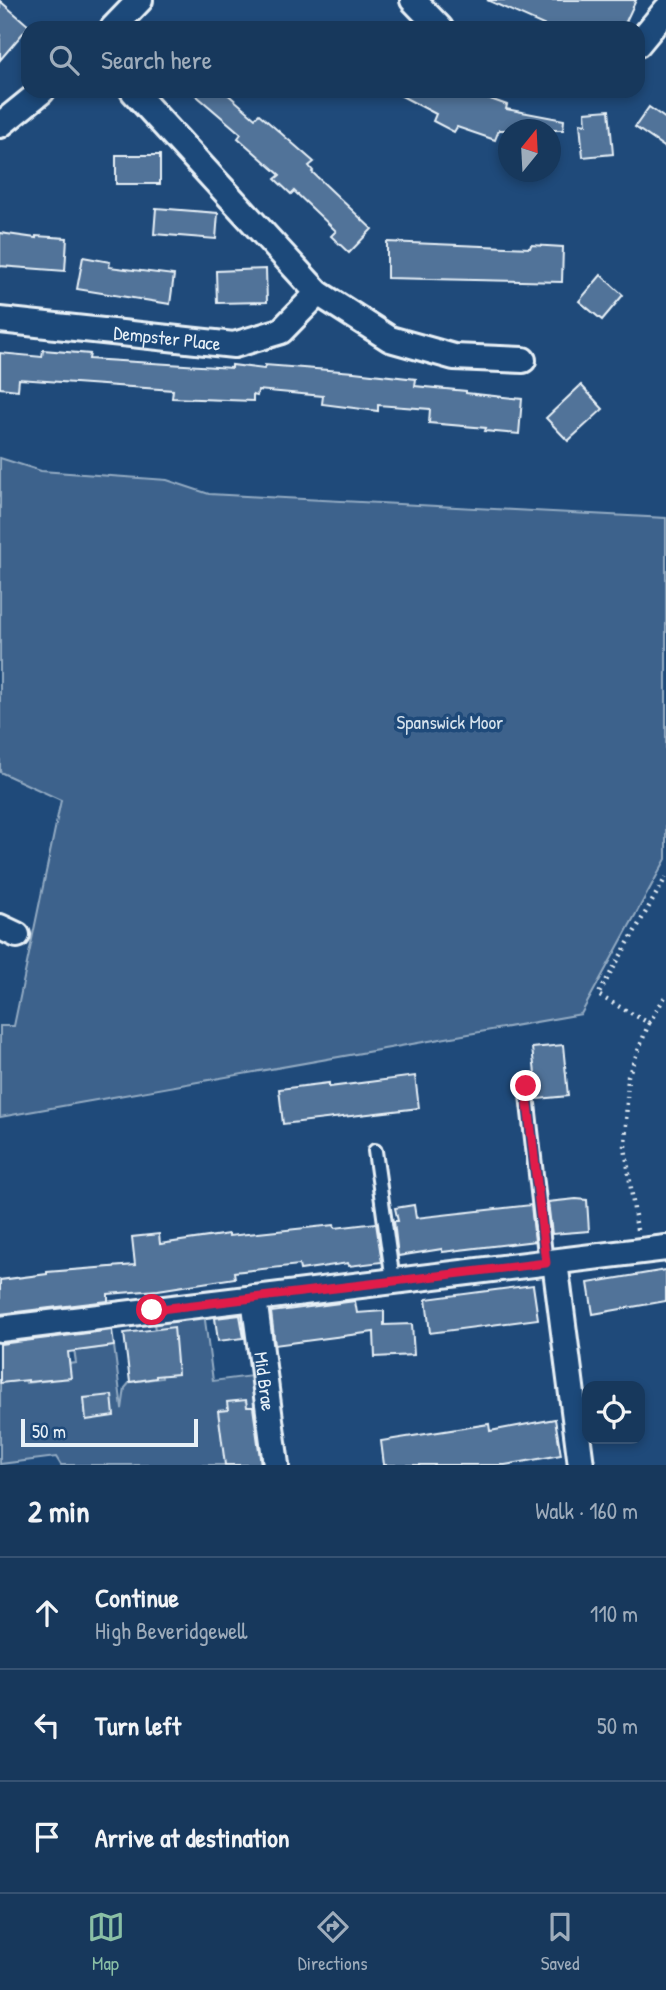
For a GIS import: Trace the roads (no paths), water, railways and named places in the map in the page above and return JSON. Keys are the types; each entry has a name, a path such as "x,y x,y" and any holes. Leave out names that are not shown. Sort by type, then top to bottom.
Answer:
{"street":[{"path":"120,21 140,0"},
{"path":"413,0 433,21"},
{"path":"645,36 666,10"},
{"path":"0,125 33,98"},
{"path":"139,98 318,293 390,339 454,357 523,360"},
{"name":"Dempster Place","path":"0,320 234,345 281,331 318,293"},
{"path":"0,1329 666,1248"},
{"path":"550,1263 581,1465"},
{"name":"Mid Brae","path":"254,1298 276,1465"}],"lane":[{"path":"526,1086 550,1263"},
{"path":"375,1151 393,1281"}],"park label":[{"name":"Spanswick Moor","path":"450,722"}]}
